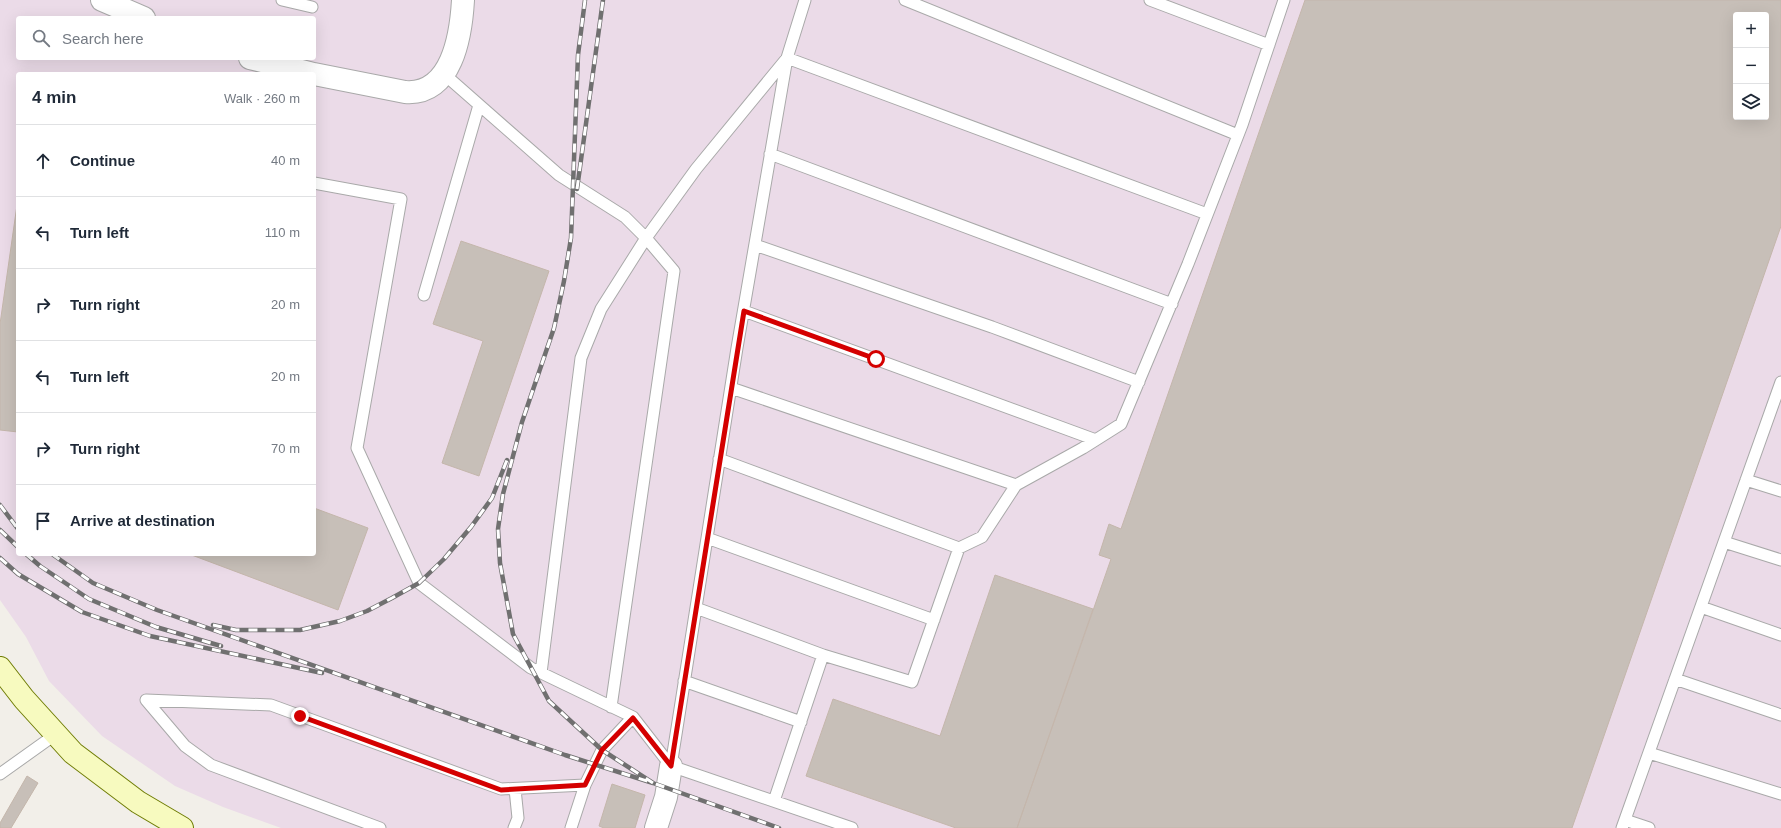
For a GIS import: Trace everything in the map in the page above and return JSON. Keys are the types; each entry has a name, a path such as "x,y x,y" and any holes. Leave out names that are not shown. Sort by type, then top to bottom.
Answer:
{"main road":[{"path":"0,668 24,699 73,753 138,802 182,828"}],"street":[{"path":"102,0 139,16"},
{"path":"261,60 309,69 380,87 416,93 434,84 444,74 455,47 463,0"},
{"path":"656,828 666,797 671,766"}],"lane":[{"path":"282,0 312,8"},
{"path":"671,766 731,388 786,58 805,0"},
{"path":"905,0 1238,135"},
{"path":"1150,0 1268,45"},
{"path":"696,608 823,655 912,682 959,548 982,537 1016,485 1096,440 1121,424 1172,304 1238,135 1284,0"},
{"path":"786,58 1207,214"},
{"path":"541,673 581,358 601,309 646,238 696,169 786,58"},
{"path":"444,74 559,175 625,217 646,238 674,271 611,707"},
{"path":"424,295 479,105"},
{"path":"770,154 1172,304"},
{"path":"316,183 401,198 357,448 419,583 531,668 633,718 671,766 852,828"},
{"path":"755,246 992,328 1138,382"},
{"path":"744,311 1096,440"},
{"path":"1649,828 1624,824 1746,480 1777,409 1781,382"},
{"path":"731,388 1016,485"},
{"path":"720,459 959,548"},
{"path":"1746,480 1781,491"},
{"path":"707,538 934,620"},
{"path":"1724,542 1781,560"},
{"path":"1701,607 1781,635"},
{"path":"774,801 823,655"},
{"path":"1675,679 1781,715"},
{"path":"684,681 801,722"},
{"path":"380,828 211,765 185,746 146,700 271,705 501,790 585,785"},
{"path":"570,828 585,785 602,750 633,718"},
{"path":"0,774 56,734"},
{"path":"1649,753 1781,794"},
{"path":"514,828 518,818 515,789"}],"shaded area":[{"path":"0,0 1781,0 1781,828 281,828 223,807 175,786 102,736 49,681 26,637 0,600"}],"building":[{"path":"1305,0 1781,0 1781,226 1572,828 1017,828 1111,559 1099,555 1109,524 1121,529"},
{"path":"16,212 16,432 0,430 0,324"},
{"path":"461,241 549,271 479,476 442,463 483,341 433,324"},
{"path":"316,509 368,528 338,610 194,556 316,556"},
{"path":"995,575 1093,609 1017,828 956,828 806,776 833,699 940,736"},
{"path":"27,776 38,783 11,828 0,828 0,823"},
{"path":"612,784 645,795 635,828 604,828 599,826"}],"railway":[{"path":"585,0 578,55 571,238 554,328 522,422 503,494 498,529 500,563 513,634 549,701 602,750 653,783"},
{"path":"577,189 603,0"},
{"path":"213,625 236,630 300,630 340,621 367,611 419,583 444,559 471,527 492,498 507,460"},
{"path":"0,505 16,526"},
{"path":"0,530 16,545"},
{"path":"28,556 40,566 89,599 156,627 221,646"},
{"path":"55,556 93,583 157,610 565,755 653,783 779,828"},
{"path":"0,558 18,574 82,612 150,636 322,673"}],"route":[{"path":"300,716 501,790 585,785 602,750 633,718 671,766 744,311 876,359"}]}
